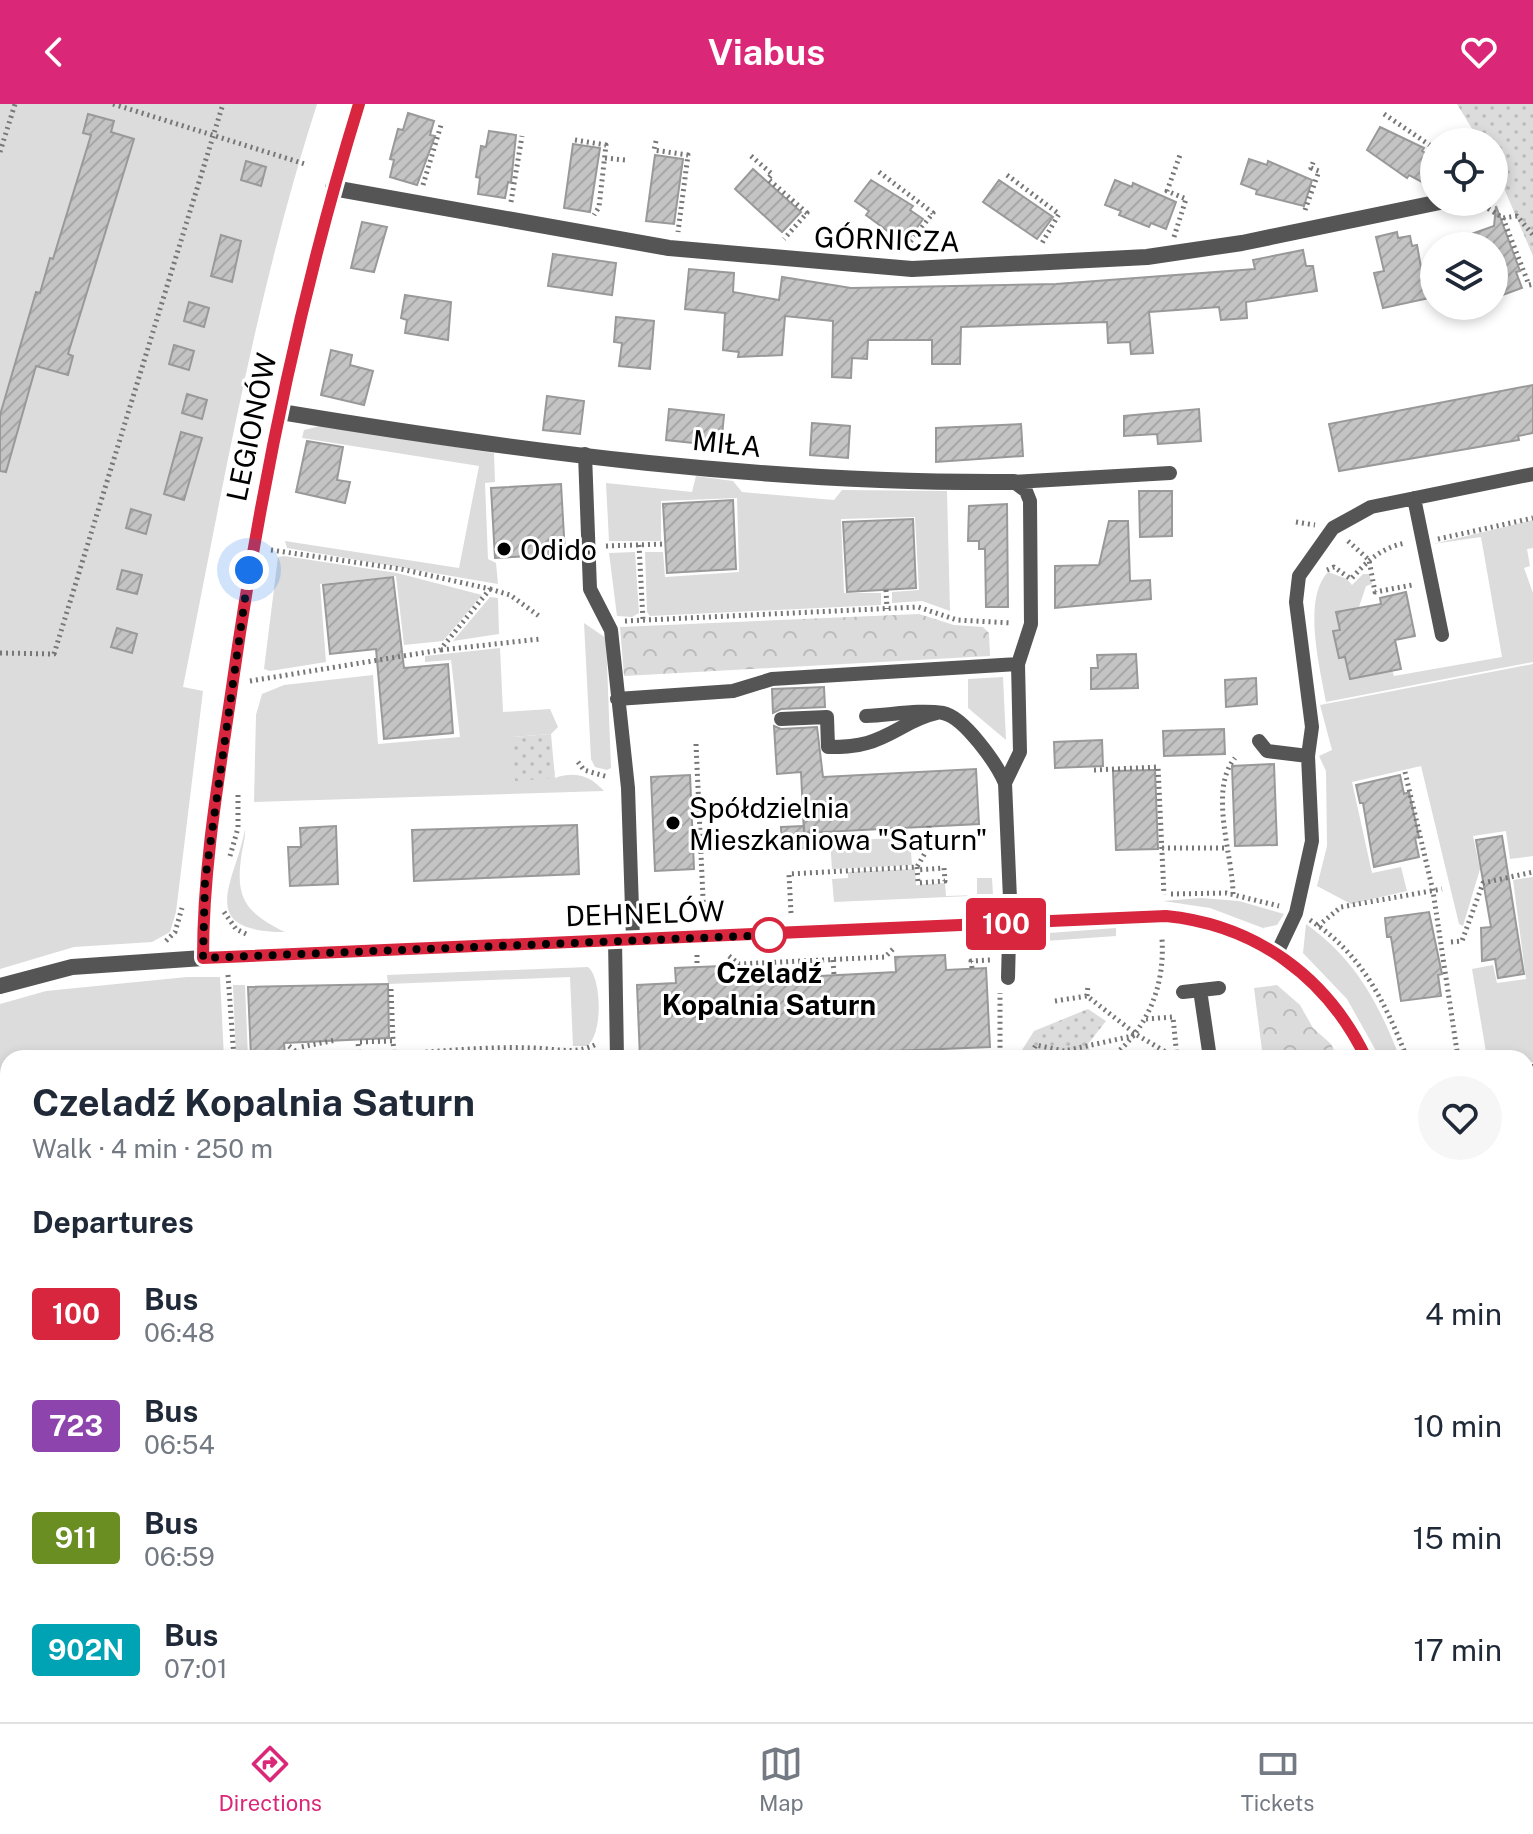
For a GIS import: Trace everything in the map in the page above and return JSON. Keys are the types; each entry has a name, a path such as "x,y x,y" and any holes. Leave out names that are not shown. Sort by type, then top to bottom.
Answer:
{"street":[{"name":"LEGIONÓW","path":"203,958 205,881 252,546 333,188 359,104"},
{"name":"GÓRNICZA","path":"333,188 669,248 912,269 1147,257 1242,243 1420,206"},
{"name":"MIŁA","path":"281,412 585,454 869,482 1014,482"},
{"name":"DEHNELÓW","path":"0,986 72,967 151,960 1009,924 1125,916 1179,917 1236,930 1277,953 1334,1005 1361,1050"}],"lane":[{"path":"585,454 590,589 594,602 608,620 626,779 633,939"},
{"name":"MIŁA","path":"1014,482 1170,473"},
{"path":"1277,953 1296,913 1311,853 1308,756 1312,727 1297,589 1299,576 1311,554 1333,528 1371,507 1533,474"},
{"path":"1005,783 1020,752 1018,664 1031,624 1030,501 1026,491 1014,482"},
{"path":"1414,498 1442,635"},
{"path":"617,699 733,691 772,679 1018,664"},
{"path":"781,719 827,717 828,747 854,746 877,740 913,719 937,713"},
{"path":"866,716 937,713 953,716 997,764 1005,783 1009,924 1004,980"},
{"path":"1259,741 1267,751 1308,756"},
{"path":"615,940 617,1050"},
{"path":"1183,992 1219,988"},
{"path":"1200,990 1209,1050"}],"path":[{"path":"0,152 15,104"},
{"path":"113,104 305,164"},
{"path":"0,653 54,654 223,104"},
{"path":"1384,114 1420,138"},
{"path":"420,194 441,125"},
{"path":"510,209 522,136"},
{"path":"575,140 606,145 599,207 592,221 605,223"},
{"path":"656,141 654,150 688,155 678,233"},
{"path":"1174,237 1186,199 1167,191 1180,155"},
{"path":"751,156 772,174 768,179 807,213 780,244 795,245"},
{"path":"605,158 625,160"},
{"path":"1304,215 1319,171 1311,168 1314,160"},
{"path":"879,172 933,213 910,242 912,250 896,250"},
{"path":"1007,175 1059,214 1041,248 1054,247"},
{"path":"1500,216 1529,285 1533,284"},
{"path":"1503,218 1517,216 1533,235"},
{"path":"663,231 692,235"},
{"path":"1158,239 1183,236"},
{"path":"1322,577 1334,567 1351,579 1369,560 1389,546 1533,518"},
{"path":"1296,522 1333,528 1369,560 1375,592 1412,585 1415,599"},
{"path":"589,546 665,544"},
{"path":"639,545 643,620"},
{"path":"267,550 401,569 490,589 510,595 539,616"},
{"path":"440,650 490,589"},
{"path":"886,590 887,609"},
{"path":"608,620 918,607 957,620 1031,624"},
{"path":"249,681 440,650 540,639"},
{"path":"696,744 704,921"},
{"path":"1233,894 1226,848 1224,777 1235,758"},
{"path":"578,762 584,770 626,779"},
{"path":"1094,770 1158,767 1164,895"},
{"path":"1405,772 1411,783 1433,891 1457,1050"},
{"path":"226,865 238,828 236,787"},
{"path":"791,917 789,874 917,869 944,868 945,881 918,883 917,869 929,846 929,826"},
{"path":"1162,848 1226,848"},
{"path":"1451,942 1462,941 1483,883 1533,872"},
{"path":"1318,926 1341,907 1442,889"},
{"path":"151,960 151,945 167,940 175,932 184,895"},
{"path":"222,902 225,916 236,929 259,938"},
{"path":"1154,938 1178,937"},
{"path":"1120,1050 1137,1035 1146,1019 1163,962 1162,939"},
{"path":"726,953 739,964 885,957 894,947 909,946"},
{"path":"697,954 697,967"},
{"path":"685,955 711,954"},
{"path":"833,960 834,975"},
{"path":"972,968 971,961 999,960"},
{"path":"233,1050 228,974 242,973"},
{"path":"1000,1050 1004,980"},
{"path":"1087,996 1088,985"},
{"path":"391,989 394,1050"},
{"path":"1055,1001 1087,996 1137,1035 1163,1050"},
{"path":"1146,1019 1173,1017 1176,1050"},
{"path":"1069,1050 1137,1035"},
{"path":"359,1050 358,1042 393,1041"},
{"path":"475,1050 535,1047 588,1050 602,1041"},
{"path":"301,1050 303,1046 336,1042 336,1050"},
{"path":"1033,1050 1036,1045 1059,1050"},
{"path":"289,1046 293,1050"},
{"path":"1157,1046 1157,1050"}],"green space":[{"path":"0,104 317,104 295,175 258,320 183,687 203,691 176,912 170,932 152,942 74,947 0,969"},
{"path":"1457,104 1533,104 1533,256 1508,198 1508,128 1472,128"},
{"path":"320,426 494,453 495,482 485,483 488,559 496,563 498,584 287,548 285,541 459,568 479,466 302,438 304,430"},
{"path":"696,476 733,481 742,492 834,500 842,490 947,491 950,611 922,601 892,603 892,592 919,590 915,517 841,519 844,593 881,593 881,605 650,616 647,612 645,552 663,552 665,577 739,572 737,498 661,501 661,541 609,541 606,483 692,492"},
{"path":"1533,520 1533,548 1527,549 1530,566 1524,568 1533,593 1533,662 1326,702 1314,616 1320,584 1328,572 1347,579 1352,585 1363,574 1369,574 1372,584 1366,586 1359,607 1336,613 1340,630 1333,631 1345,657 1350,679 1392,670 1394,676 1502,657 1481,537 1433,544"},
{"path":"635,552 639,613 632,617 617,616 609,553"},
{"path":"278,557 397,573 482,595 443,641 404,645 396,576 320,584 326,662 270,671 264,669"},
{"path":"490,597 498,598 499,634 453,641"},
{"path":"919,614 954,625 983,627 989,633 990,656 624,676 620,627"},
{"path":"584,623 606,638 611,768 607,770 595,767 591,759"},
{"path":"500,648 503,712 550,709 558,727 551,734 512,737 555,778 581,776 604,791 254,802 256,715 262,694 284,685 373,675 378,744 460,737 451,660 425,662 425,656"},
{"path":"1533,664 1533,856 1510,859 1506,831 1473,836 1480,869 1463,926 1459,924 1421,766 1352,782 1372,873 1401,867 1407,891 1351,904 1317,886 1327,846 1326,771 1319,756 1332,750 1320,705"},
{"path":"1003,677 1006,740 968,708 968,679"},
{"path":"551,734 555,778 515,781 512,737"},
{"path":"245,829 240,873 243,896 262,919 285,932 256,930 239,923 230,913 227,900 229,884"},
{"path":"917,837 918,852 911,852 912,865 832,869 830,841"},
{"path":"915,869 916,885 945,883 946,896 977,895 977,878 992,878 993,895 834,902 832,879 848,878 848,872"},
{"path":"1533,877 1533,1050 1486,1050 1472,969 1493,965 1497,983 1526,979 1513,880"},
{"path":"1201,898 1239,901 1284,914 1277,925 1263,928 1210,908 1163,901"},
{"path":"1306,924 1352,967 1374,1000 1397,1050 1376,1050 1347,999 1303,953"},
{"path":"1116,928 1116,936 1017,943 1023,935"},
{"path":"588,967 596,982 599,1006 596,1031 587,1046 573,1046 570,977 388,984 387,975"},
{"path":"187,977 220,977 224,1050 0,1050 0,1004 46,991"},
{"path":"233,985 245,985 248,1050 236,1050"},
{"path":"1277,985 1300,1005 1313,1028 1334,1050 1262,1050 1254,988"},
{"path":"1088,1009 1106,1021 1088,1044 1090,1050 1022,1050 1034,1031"}],"building":[{"path":"408,113 434,121 430,135 435,136 417,185 390,177 394,160 390,159 398,129 403,130"},
{"path":"88,114 114,121 111,132 134,139 68,354 73,356 68,375 36,366 6,472 0,471 0,415 36,292 40,293 50,258 53,259 91,135 83,133"},
{"path":"1380,127 1420,146 1420,181 1409,175 1407,178 1367,150"},
{"path":"489,131 516,135 511,183 508,182 505,198 478,194 480,178 476,177 481,146 486,147"},
{"path":"573,144 600,148 590,212 564,208"},
{"path":"655,155 683,159 674,224 646,221"},
{"path":"1249,159 1267,165 1268,161 1312,180 1304,206 1256,194 1257,190 1241,184"},
{"path":"246,161 266,167 261,186 241,180"},
{"path":"753,169 801,212 782,232 735,189"},
{"path":"871,180 913,206 910,210 923,219 908,240 896,231 893,235 866,215 869,211 855,201"},
{"path":"999,180 1053,217 1037,239 983,202"},
{"path":"1115,180 1132,187 1133,183 1176,202 1166,229 1151,223 1149,227 1119,215 1121,211 1105,205"},
{"path":"1495,216 1500,216 1506,232 1477,232 1494,226"},
{"path":"362,222 387,227 374,272 351,268"},
{"path":"1397,232 1398,238 1410,236 1412,246 1417,245 1420,300 1383,308 1374,273 1384,271 1376,237"},
{"path":"221,235 241,241 232,282 211,276"},
{"path":"1508,238 1520,271 1516,272 1522,288 1508,293"},
{"path":"1303,250 1306,266 1313,266 1317,291 1246,302 1247,318 1221,320 1219,307 1149,312 1153,353 1131,354 1130,342 1108,343 1107,322 961,327 960,364 932,364 932,340 868,340 867,359 852,358 851,378 832,377 833,321 785,316 782,355 738,357 739,352 723,350 725,313 685,309 689,269 734,273 733,292 779,300 782,277 851,288 1056,284 1255,269 1253,260"},
{"path":"553,254 616,263 612,295 548,286"},
{"path":"405,295 451,302 448,340 405,333 407,320 401,318"},
{"path":"189,302 209,308 204,327 184,321"},
{"path":"616,317 654,321 650,369 619,366 622,343 614,342"},
{"path":"174,345 194,351 189,370 169,364"},
{"path":"331,350 352,355 350,365 373,371 364,405 321,395"},
{"path":"1533,385 1533,433 1518,436 1519,440 1339,471 1329,424"},
{"path":"187,394 207,400 202,419 182,413"},
{"path":"547,396 584,401 580,434 543,430"},
{"path":"669,409 724,415 721,446 666,440"},
{"path":"1199,409 1201,441 1158,444 1157,434 1124,436 1124,416"},
{"path":"812,423 850,426 848,458 810,455"},
{"path":"1021,424 1023,456 936,462 936,428"},
{"path":"181,432 202,438 184,500 164,494"},
{"path":"307,441 343,447 337,480 350,482 345,503 296,492"},
{"path":"561,484 565,554 495,558 491,488"},
{"path":"1139,491 1172,491 1172,536 1140,537"},
{"path":"733,500 736,569 667,573 663,504"},
{"path":"1007,504 1008,607 986,607 985,549 979,549 979,541 968,541 969,506"},
{"path":"131,509 151,515 146,534 126,528"},
{"path":"913,519 916,588 847,592 843,522"},
{"path":"1109,521 1128,521 1130,581 1150,580 1151,599 1055,608 1055,566 1099,565"},
{"path":"122,570 142,575 137,594 117,589"},
{"path":"393,577 404,668 448,664 453,733 384,739 376,649 330,654 323,585"},
{"path":"1406,592 1415,636 1395,640 1401,669 1350,679 1345,657 1339,658 1333,631 1340,630 1336,612 1381,604 1380,598"},
{"path":"117,628 137,634 132,653 111,647"},
{"path":"1136,654 1138,688 1091,689 1091,668 1098,668 1097,655"},
{"path":"1256,678 1257,704 1226,707 1225,680"},
{"path":"824,687 825,707 781,709 773,713 772,689"},
{"path":"774,726 781,729 817,727 823,777 976,769 979,824 804,833 801,772 777,774"},
{"path":"1224,729 1225,754 1164,756 1163,731"},
{"path":"1102,740 1103,766 1055,768 1054,742"},
{"path":"1274,764 1277,845 1235,846 1232,766"},
{"path":"1155,770 1158,849 1116,850 1113,771"},
{"name":"Spółdzielnia Mieszkaniowa \"Saturn\"","path":"690,775 694,869 655,871 651,777"},
{"path":"1400,775 1404,794 1409,792 1419,837 1415,838 1419,857 1374,867 1363,803 1360,803 1356,785"},
{"path":"577,825 579,874 414,881 412,830"},
{"path":"336,826 338,884 290,886 288,847 301,847 300,828"},
{"path":"804,826 805,848 782,849 781,827"},
{"path":"1502,836 1524,974 1498,978 1495,959 1482,961 1481,928 1491,927 1476,840"},
{"path":"1429,912 1442,974 1438,975 1441,996 1401,1001 1385,918"},
{"path":"945,955 946,970 986,968 990,1047 640,1050 637,985 676,983 675,968 722,966 722,981 896,972 895,957"},
{"path":"388,984 389,1038 284,1043 285,1050 251,1050 248,987"}],"bus line":[{"name":"100","path":"359,104 323,226 257,518 205,881 203,958 1166,916 1221,925 1277,953 1303,973 1334,1005 1362,1050"}],"place":[{"name":"Odido","path":"504,549"},
{"name":"Spółdzielnia Mieszkaniowa \"Saturn\"","path":"673,823"},
{"name":"Czeladź Kopalnia Saturn","path":"769,935"}],"route":[{"path":"249,570 205,881 203,958 769,935"}]}
